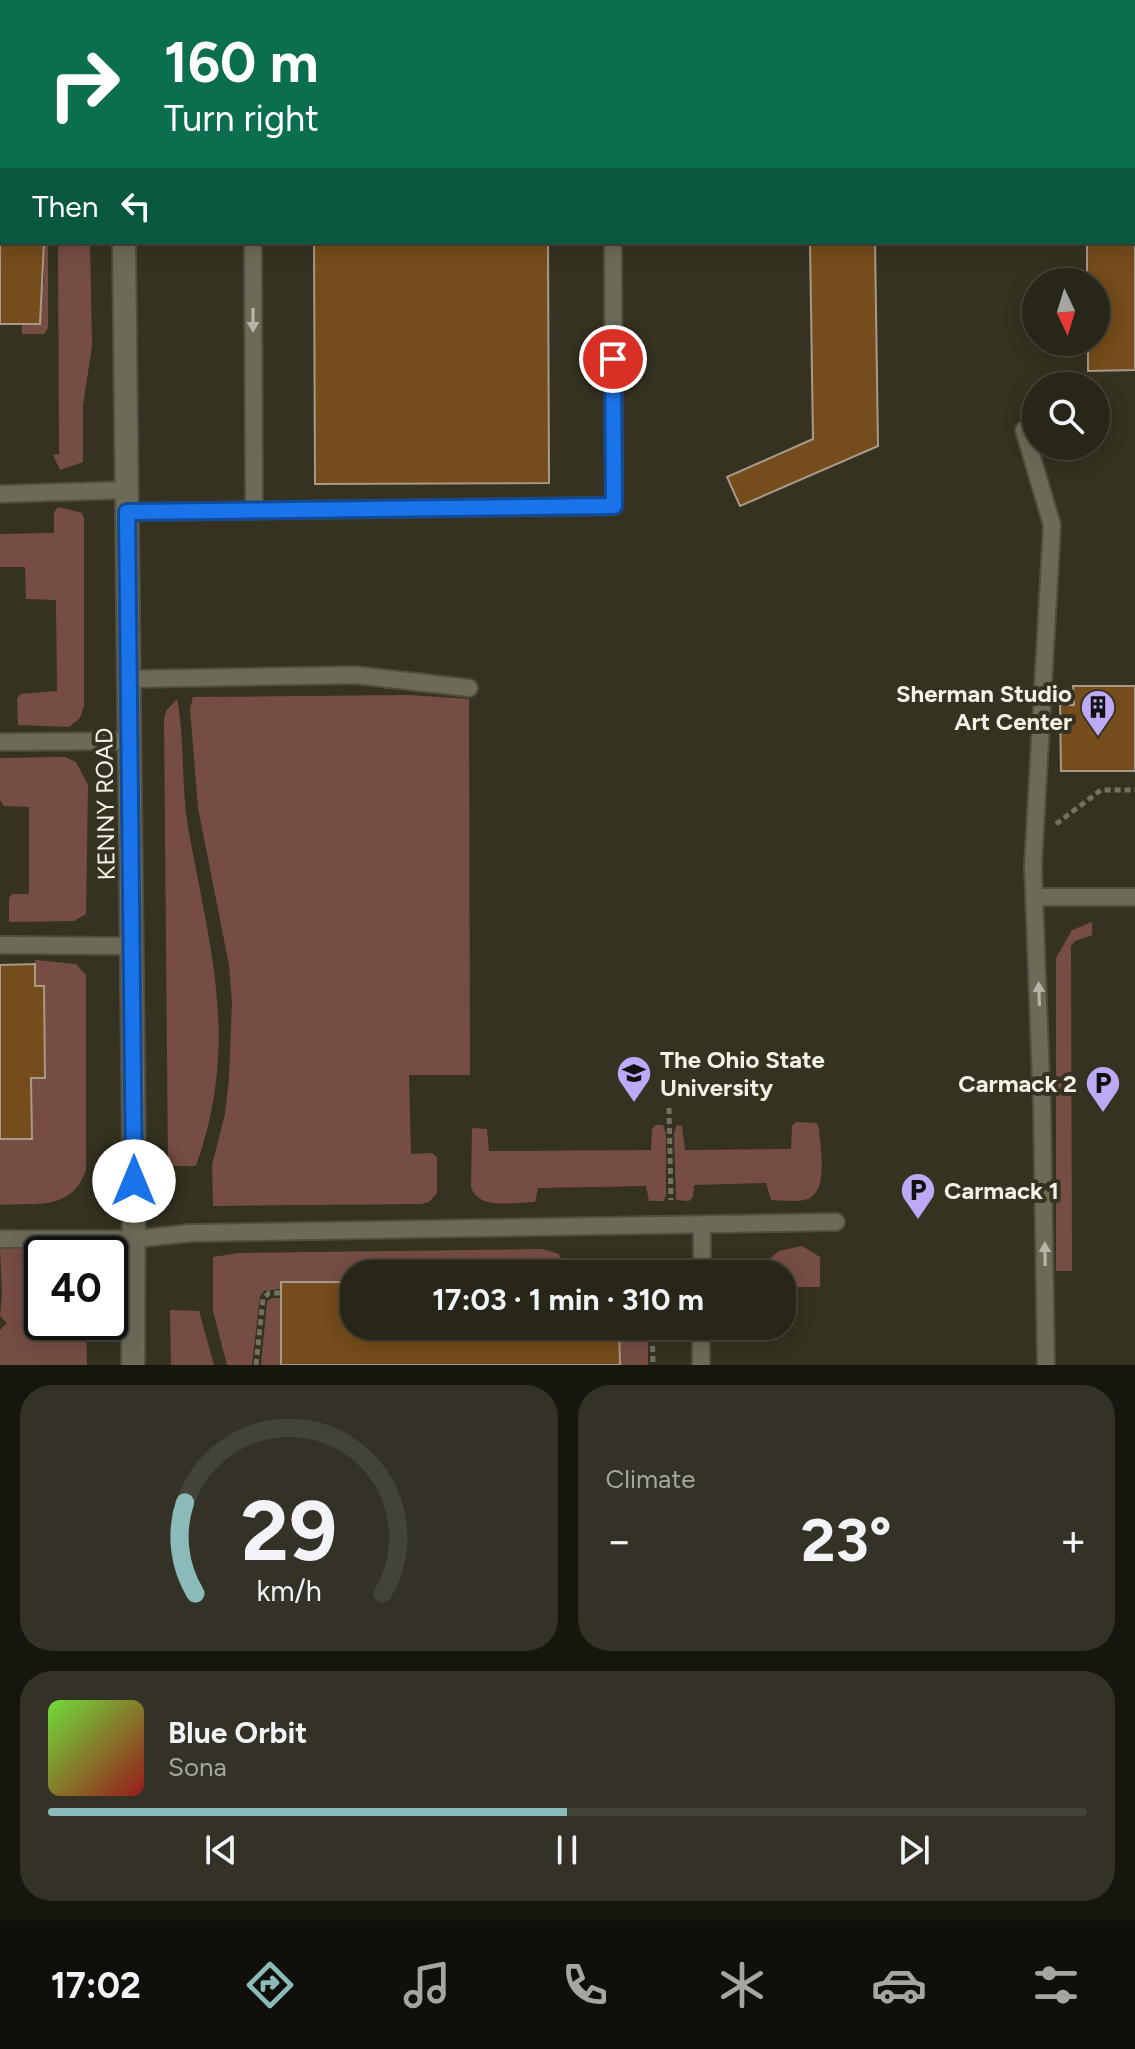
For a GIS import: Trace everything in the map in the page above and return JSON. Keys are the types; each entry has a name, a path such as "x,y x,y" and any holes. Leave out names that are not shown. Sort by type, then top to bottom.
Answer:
{"street":[{"name":"KENNY ROAD","path":"124,244 133,946 133,1365"}],"lane":[{"path":"253,244 254,510"},
{"path":"0,494 254,510 614,506 613,244"},
{"path":"1033,460 1052,525 1033,866 1046,1365"},
{"path":"130,679 355,675 469,688"},
{"path":"0,742 131,741"},
{"path":"1036,897 1135,897"},
{"path":"0,945 133,946"},
{"path":"0,1239 134,1239 191,1233 836,1222"},
{"path":"702,1225 702,1260"},
{"path":"701,1340 701,1365"}],"path":[{"path":"1051,828 1101,790 1135,790"},
{"path":"669,1108 671,1200"},
{"path":"256,1365 263,1299 269,1293 280,1293"},
{"path":"652,1340 653,1365"}],"shaded area":[{"path":"44,244 48,244 48,328 44,334 22,334 22,324 39,324 40,284 44,284"},
{"path":"58,244 90,244 92,346 83,405 83,462 60,470 53,455 59,454"},
{"path":"58,507 82,513 84,519 84,706 80,718 69,727 18,725 17,698 21,694 57,691 56,600 26,599 25,567 0,567 0,534 54,533 54,512"},
{"path":"409,695 469,699 470,1075 409,1075 411,1154 432,1153 437,1157 437,1193 429,1202 421,1204 213,1206 212,1165 225,1114 232,1002 229,965 198,808 190,709 193,697"},
{"path":"177,699 186,811 212,956 219,1037 209,1121 196,1166 168,1166 164,719 166,711"},
{"path":"65,757 76,762 88,785 86,914 74,921 9,922 9,898 12,894 29,894 29,807 4,806 0,800 0,758"},
{"path":"1092,922 1092,935 1075,941 1071,946 1072,1271 1056,1271 1056,958 1072,930"},
{"path":"35,960 76,964 86,975 86,1170 80,1183 62,1199 40,1204 0,1205 0,1139 32,1139 31,1078 45,1077 44,987 35,986"},
{"path":"796,1122 817,1123 819,1129 822,1170 812,1197 800,1201 771,1200 766,1183 694,1185 693,1197 689,1201 676,1200 674,1133 677,1125 682,1126 685,1150 791,1149 792,1126"},
{"path":"663,1125 666,1134 664,1201 649,1201 646,1186 538,1188 535,1202 498,1204 481,1199 471,1187 472,1128 487,1129 489,1151 651,1150 652,1129"},
{"path":"802,1246 820,1257 820,1287 796,1287 796,1260 768,1260 779,1251"},
{"path":"0,1249 24,1249 24,1340 86,1340 87,1365 0,1365 0,1330 7,1323 0,1316"},
{"path":"543,1249 559,1254 561,1260 340,1260 340,1282 281,1282 280,1289 264,1291 260,1296 252,1365 227,1365 213,1311 213,1257 239,1253"},
{"path":"271,1298 281,1298 281,1365 261,1365 267,1302"},
{"path":"170,1310 199,1311 214,1365 171,1365"},
{"path":"619,1340 648,1340 648,1365 620,1365"}],"building":[{"path":"0,244 44,244 40,324 0,324"},
{"path":"314,244 548,244 549,483 315,484"},
{"path":"810,244 875,244 878,446 740,506 727,477 813,439"},
{"path":"1087,244 1135,244 1135,370 1088,371 1088,356 1110,356 1110,268 1087,268"},
{"name":"Sherman Studio Art Center","path":"1073,686 1135,686 1135,771 1061,771 1060,705 1074,705"},
{"path":"35,964 35,986 44,986 45,1078 31,1078 32,1139 0,1139 0,965"},
{"path":"281,1282 340,1282 340,1340 619,1340 620,1365 281,1365"}],"place":[{"name":"Sherman Studio Art Center","path":"1098,738"},
{"name":"The Ohio State University","path":"634,1104"},
{"name":"Carmack 2","path":"1103,1114"},
{"name":"Carmack 1","path":"918,1221"}],"route":[{"path":"134,1181 127,512 614,506 613,359"}]}
